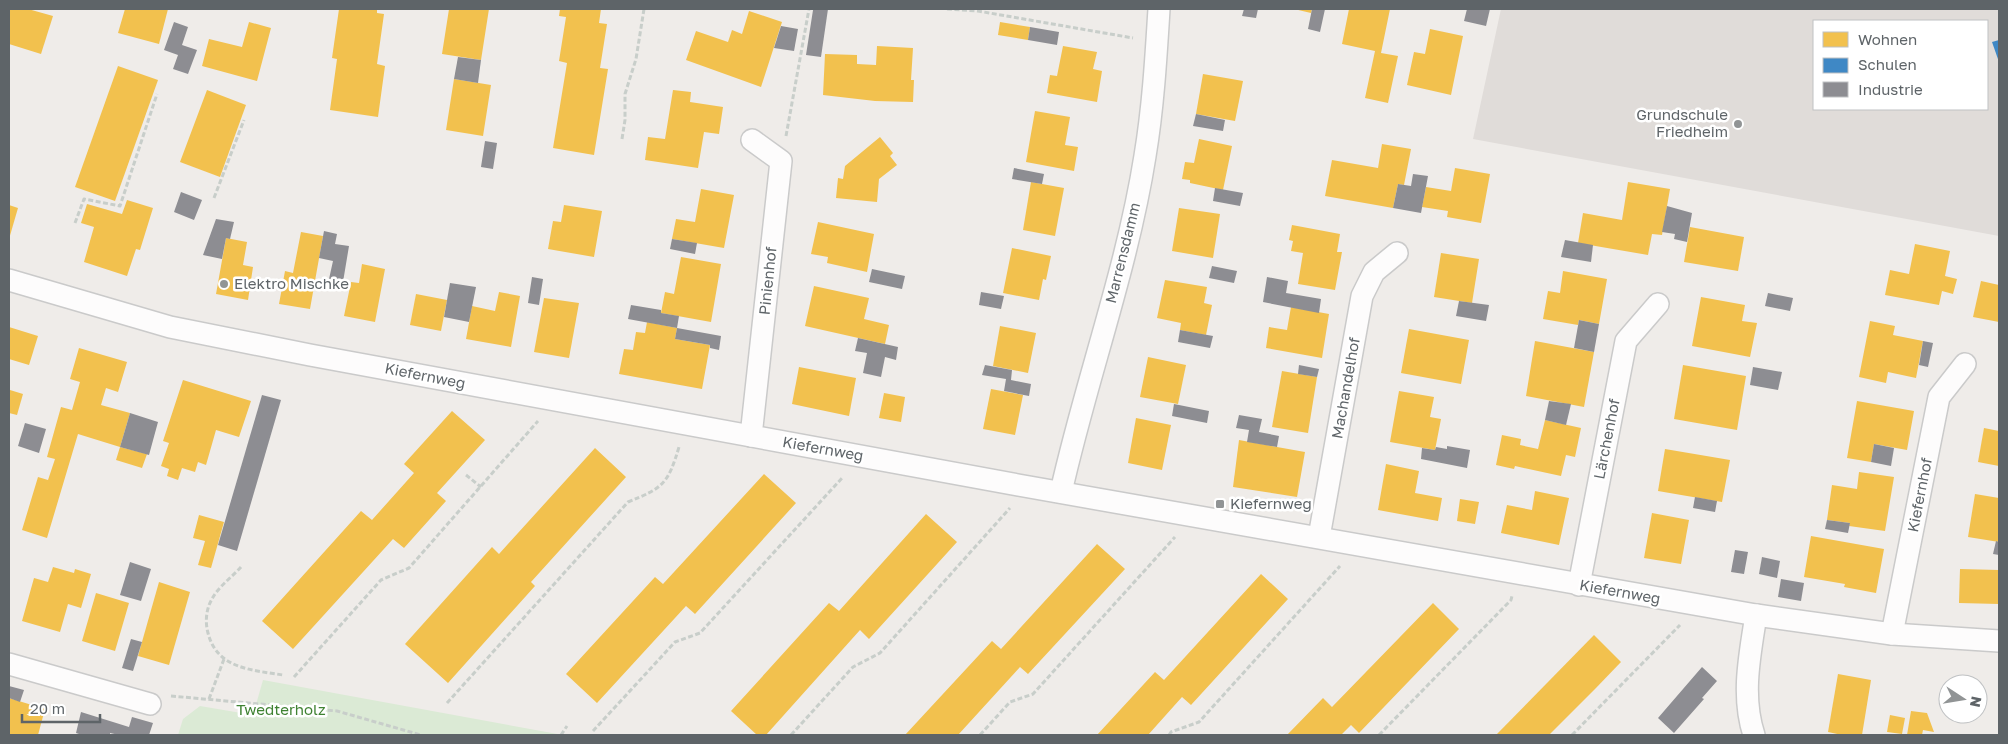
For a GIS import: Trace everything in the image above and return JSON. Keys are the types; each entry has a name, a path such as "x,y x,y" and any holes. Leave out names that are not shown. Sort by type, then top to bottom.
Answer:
{"street":[{"name":"Marrensdamm","path":"1061,492 1124,256 1134,211 1145,156 1160,9"},
{"path":"752,140 781,161"},
{"name":"Pinienhof","path":"751,436 781,161"},
{"name":"Machandelhof","path":"1319,537 1362,296 1374,272 1398,253"},
{"name":"Kiefernweg","path":"9,280 170,327 686,425 1756,615 1892,634 1999,641"},
{"name":"Lärchenhof","path":"1579,585 1626,341 1658,304"},
{"name":"Kiefernhof","path":"1892,634 1939,397 1966,364"},
{"path":"1754,735 1749,720 1747,673 1756,615"},
{"path":"9,664 150,704"}],"path":[{"path":"622,139 625,120 625,94 636,59 644,9"},
{"path":"781,161 809,9"},
{"path":"947,9 978,11 1157,43"},
{"path":"75,224 84,198 120,206 158,94"},
{"path":"214,198 244,120"},
{"path":"294,677 381,580 409,568 538,423 543,398"},
{"path":"447,703 628,502 655,491 672,473 686,425"},
{"path":"593,731 675,642 700,633 847,472 853,454"},
{"path":"466,475 481,487"},
{"path":"791,735 853,667 880,653 1014,504 1018,485"},
{"path":"980,735 1010,702 1033,694 1040,687 1178,535 1182,513"},
{"path":"1168,735 1171,732 1199,722 1343,563 1347,542"},
{"path":"241,567 212,598 205,621 211,645 224,659 241,668 283,675"},
{"path":"1379,735 1511,600 1516,573"},
{"path":"1572,735 1680,625 1684,602"},
{"path":"209,699 224,659"},
{"path":"150,704 174,695 337,711 421,735"},
{"path":"561,735 567,726"}],"shaded area":[{"name":"Grundschule Friedheim","path":"1501,9 1999,9 1999,236 1473,139"}],"green space":[{"name":"Twedterholz","path":"263,680 563,735 178,735 183,719 200,706 253,715"}],"building: Wohnen":[{"path":"9,9 28,9 53,16 41,54 9,44"},
{"path":"125,9 168,9 159,44 118,33"},
{"path":"339,9 377,9 377,13 384,14 377,64 385,66 378,117 330,110 337,59 332,58"},
{"path":"449,9 489,9 481,60 442,54"},
{"path":"560,9 601,9 599,23 607,24 600,68 608,69 594,155 553,148 567,63 559,61 566,17 559,16"},
{"path":"1294,9 1312,9 1311,13"},
{"path":"1349,9 1390,9 1381,53 1398,56 1388,103 1365,98 1375,51 1342,44"},
{"path":"749,11 782,22 761,87 686,60 696,31 728,42 732,30 742,34"},
{"path":"249,22 271,28 257,81 202,66 209,39 242,47"},
{"path":"1000,22 1030,27 1028,40 998,35"},
{"path":"1430,29 1463,36 1451,95 1407,85 1414,52 1425,54"},
{"path":"877,46 913,48 911,80 914,80 913,102 875,101 823,95 825,54 857,55 857,64 876,65"},
{"path":"1063,46 1097,52 1093,69 1102,71 1097,102 1047,93 1050,75 1057,76"},
{"path":"118,66 158,80 115,201 75,187"},
{"path":"1203,74 1243,81 1235,121 1196,114"},
{"path":"454,79 491,85 483,136 446,130"},
{"path":"207,90 246,105 220,177 180,162"},
{"path":"673,90 691,92 690,102 723,107 719,134 704,132 698,168 645,160 648,137 665,139"},
{"path":"1035,111 1070,117 1065,145 1078,147 1074,171 1026,162"},
{"path":"880,137 893,153 890,156 897,165 879,179 877,202 836,198 838,178 843,179 845,166"},
{"path":"1199,139 1232,146 1223,190 1190,183 1190,180 1182,179 1185,162 1194,163"},
{"path":"1382,144 1411,149 1404,185 1398,184 1393,208 1325,196 1332,160 1378,168"},
{"path":"1455,168 1490,174 1481,223 1447,217 1448,211 1422,207 1426,187 1451,191"},
{"path":"1031,182 1064,188 1055,236 1023,230"},
{"path":"1628,182 1670,189 1662,235 1652,234 1648,255 1578,243 1583,213 1622,220"},
{"path":"701,189 734,195 724,248 672,239 676,219 695,222"},
{"path":"127,200 153,208 140,250 136,249 127,276 84,262 94,227 81,223 87,204 122,214"},
{"path":"9,205 18,208 9,239"},
{"path":"564,205 602,211 594,257 548,249 553,221 561,222"},
{"path":"1179,208 1220,214 1213,258 1172,251"},
{"path":"818,222 874,234 867,272 827,263 828,257 811,254"},
{"path":"1292,225 1340,234 1337,252 1342,252 1335,290 1298,284 1303,253 1291,251 1293,241 1289,240"},
{"path":"1690,227 1744,237 1738,271 1684,262"},
{"path":"301,232 323,236 310,309 279,304 285,271 293,273"},
{"path":"226,238 247,242 243,265 253,267 248,300 216,294"},
{"path":"1915,244 1950,251 1945,276 1957,279 1953,294 1942,291 1939,305 1885,295 1890,270 1909,274"},
{"path":"1012,248 1051,256 1046,280 1043,279 1039,300 1003,293"},
{"path":"1441,253 1479,259 1472,303 1434,297"},
{"path":"681,257 721,264 711,322 661,313 665,292 674,294"},
{"path":"362,264 385,269 375,322 344,316 351,282 359,283"},
{"path":"1563,271 1607,279 1599,324 1579,320 1578,325 1543,319 1548,291 1560,293"},
{"path":"1165,280 1207,287 1204,303 1212,305 1206,335 1180,330 1181,323 1157,318"},
{"path":"1981,281 1999,285 1999,322 1973,317"},
{"path":"814,286 869,298 864,319 889,325 885,344 805,326"},
{"path":"499,292 520,296 511,347 466,339 472,306 495,311"},
{"path":"416,294 447,300 441,331 410,325"},
{"path":"1701,297 1745,305 1742,321 1757,323 1750,357 1692,346"},
{"path":"544,298 579,303 569,358 534,352"},
{"path":"1291,307 1329,314 1322,358 1266,348 1269,327 1287,330"},
{"path":"1870,321 1895,326 1893,335 1923,341 1916,378 1888,372 1886,383 1859,377"},
{"path":"647,322 677,328 675,339 710,345 702,389 619,374 624,349 633,350 636,332 645,333"},
{"path":"1000,326 1036,333 1028,373 993,366"},
{"path":"9,327 38,336 29,365 9,359"},
{"path":"1409,329 1469,340 1461,384 1401,373"},
{"path":"1535,341 1594,352 1584,407 1526,396"},
{"path":"79,348 127,362 118,392 106,388 101,405 130,413 120,447 78,434 47,538 22,530 38,477 48,480 55,459 47,457 61,407 72,410 80,382 70,379"},
{"path":"1148,357 1186,365 1178,404 1140,397"},
{"path":"1683,365 1746,376 1737,430 1674,419"},
{"path":"799,367 856,378 849,416 792,404"},
{"path":"1282,371 1317,377 1308,433 1272,427"},
{"path":"183,380 251,401 239,437 216,430 206,465 198,462 195,472 182,468 178,480 167,476 169,469 161,466 169,443 163,441"},
{"path":"991,389 1023,395 1015,435 983,429"},
{"path":"10,390 23,394 17,415 9,413"},
{"path":"1399,391 1434,397 1430,417 1441,419 1435,450 1390,442"},
{"path":"884,393 905,397 901,422 879,418"},
{"path":"1857,401 1914,411 1907,450 1874,444 1871,462 1847,458"},
{"path":"452,411 485,440 437,493 446,501 404,548 393,539 293,649 262,621 361,511 372,520 414,473 404,464"},
{"path":"1136,418 1171,425 1162,470 1128,463"},
{"path":"1545,420 1581,428 1575,457 1566,455 1561,476 1515,466 1514,469 1496,465 1502,435 1521,439 1520,445 1538,449"},
{"path":"1984,428 1999,431 1999,466 1978,462"},
{"path":"1239,440 1305,452 1297,497 1233,487"},
{"path":"120,447 147,454 142,468 116,460"},
{"path":"595,448 626,477 531,582 535,586 448,683 405,644 492,547 499,554"},
{"path":"1665,449 1730,460 1722,502 1658,491"},
{"path":"1386,464 1419,471 1415,493 1442,498 1438,521 1378,510"},
{"path":"1859,472 1894,477 1885,531 1849,526 1850,523 1827,520 1832,485 1857,489"},
{"path":"764,474 796,503 695,614 686,606 597,703 566,674 655,577 663,584"},
{"path":"1535,491 1569,498 1559,545 1501,533 1507,505 1532,510"},
{"path":"1975,494 1999,498 1999,542 1968,537"},
{"path":"1460,499 1479,502 1475,524 1457,521"},
{"path":"1652,513 1689,520 1681,564 1644,558"},
{"path":"926,514 957,542 869,639 860,630 766,735 757,735 731,711 829,603 839,611"},
{"path":"199,515 224,522 211,568 198,565 205,541 193,538"},
{"path":"1811,536 1884,549 1876,593 1844,587 1845,584 1804,577"},
{"path":"1097,544 1125,569 1028,674 1020,667 958,735 905,735 992,641 1001,649"},
{"path":"53,567 74,573 75,569 91,574 81,608 68,604 60,632 22,621 34,578 48,582"},
{"path":"1960,569 1999,570 1999,604 1959,603"},
{"path":"1261,574 1288,599 1191,705 1182,697 1148,735 1097,735 1155,672 1164,680"},
{"path":"159,582 190,592 169,665 138,656"},
{"path":"96,593 129,603 115,651 82,641"},
{"path":"1433,603 1459,629 1359,733 1351,725 1341,735 1287,735 1323,698 1332,707"},
{"path":"1594,635 1621,662 1595,689 1549,735 1496,735"},
{"path":"1838,674 1871,680 1862,735 1842,735 1828,732"},
{"path":"9,698 45,709 38,735 9,735"},
{"path":"1911,711 1927,713 1934,732 1923,730 1922,735 1907,735"},
{"path":"1890,715 1905,718 1902,734 1887,732"}],"building: Schulen":[{"path":"1999,40 1999,62 1992,42"}],"building: Industrie":[{"path":"828,9 821,57 806,55 813,10"},
{"path":"1244,9 1258,9 1256,18 1242,16"},
{"path":"1312,9 1325,9 1320,32 1308,29"},
{"path":"1467,9 1490,9 1486,26 1464,21"},
{"path":"174,22 188,27 182,45 197,50 188,74 173,69 178,55 164,50"},
{"path":"781,26 798,29 794,51 774,48"},
{"path":"1030,27 1059,32 1057,45 1028,40"},
{"path":"458,57 481,60 478,83 454,79"},
{"path":"1196,114 1225,120 1223,131 1193,126"},
{"path":"485,141 497,143 493,169 481,167"},
{"path":"1014,168 1044,174 1042,184 1012,179"},
{"path":"1413,174 1428,176 1421,213 1393,208 1398,184 1411,186"},
{"path":"1215,188 1243,193 1240,206 1213,201"},
{"path":"181,192 202,200 194,220 174,212"},
{"path":"1667,206 1692,213 1687,242 1674,239 1675,234 1662,232"},
{"path":"216,219 234,222 230,239 226,238 222,259 203,255"},
{"path":"324,231 337,234 335,244 349,246 343,282 329,279 333,261 319,258"},
{"path":"672,239 697,243 695,254 670,249"},
{"path":"1565,240 1593,245 1591,262 1561,257"},
{"path":"1212,266 1237,271 1234,283 1209,278"},
{"path":"872,269 905,276 902,289 869,282"},
{"path":"532,277 543,279 539,305 528,303"},
{"path":"1267,277 1288,281 1286,293 1321,299 1319,313 1263,302"},
{"path":"450,283 476,287 469,322 444,317"},
{"path":"981,292 1004,296 1001,309 979,305"},
{"path":"1768,293 1793,298 1790,311 1765,306"},
{"path":"1459,301 1489,305 1486,321 1456,316"},
{"path":"631,305 661,310 661,313 679,316 677,328 628,319"},
{"path":"1579,320 1599,324 1594,352 1574,348"},
{"path":"677,328 721,336 719,350 710,348 710,345 675,339"},
{"path":"1180,330 1213,336 1210,348 1178,342"},
{"path":"858,338 898,347 896,360 885,357 881,377 863,373 867,353 855,351"},
{"path":"1923,341 1933,343 1928,367 1919,365"},
{"path":"985,365 1012,370 1011,380 1031,384 1029,396 1004,391 1006,379 982,375"},
{"path":"1299,365 1319,369 1317,377 1298,374"},
{"path":"1753,367 1782,372 1778,390 1750,385"},
{"path":"262,395 281,400 237,551 218,545"},
{"path":"1549,401 1571,404 1566,425 1545,420"},
{"path":"1174,404 1209,411 1207,423 1172,416"},
{"path":"130,413 158,422 149,455 120,447"},
{"path":"1239,415 1262,419 1259,432 1279,436 1277,447 1247,442 1249,430 1236,428"},
{"path":"25,423 46,429 39,453 18,446"},
{"path":"1874,444 1894,448 1891,466 1871,462"},
{"path":"1447,446 1470,450 1467,468 1421,459 1422,448 1435,450 1436,447 1447,449"},
{"path":"1695,497 1717,501 1715,512 1693,508"},
{"path":"1827,520 1850,523 1848,533 1825,529"},
{"path":"1996,541 1999,542 1999,555 1993,554"},
{"path":"1735,550 1748,552 1744,574 1731,572"},
{"path":"1762,557 1780,561 1777,578 1759,574"},
{"path":"130,562 151,569 141,601 120,595"},
{"path":"1781,579 1804,583 1801,601 1778,597"},
{"path":"131,639 142,642 133,671 122,668"},
{"path":"1702,667 1717,681 1674,733 1658,718"},
{"path":"9,686 24,690 20,702 9,698"},
{"path":"81,712 129,727 132,717 153,723 149,735 119,735 110,733 110,735 82,735 76,733"}],"place":[{"name":"Grundschule Friedheim","path":"1738,124"},
{"name":"Elektro Mischke","path":"224,284"},
{"name":"Kiefernweg","path":"1220,504"}]}
